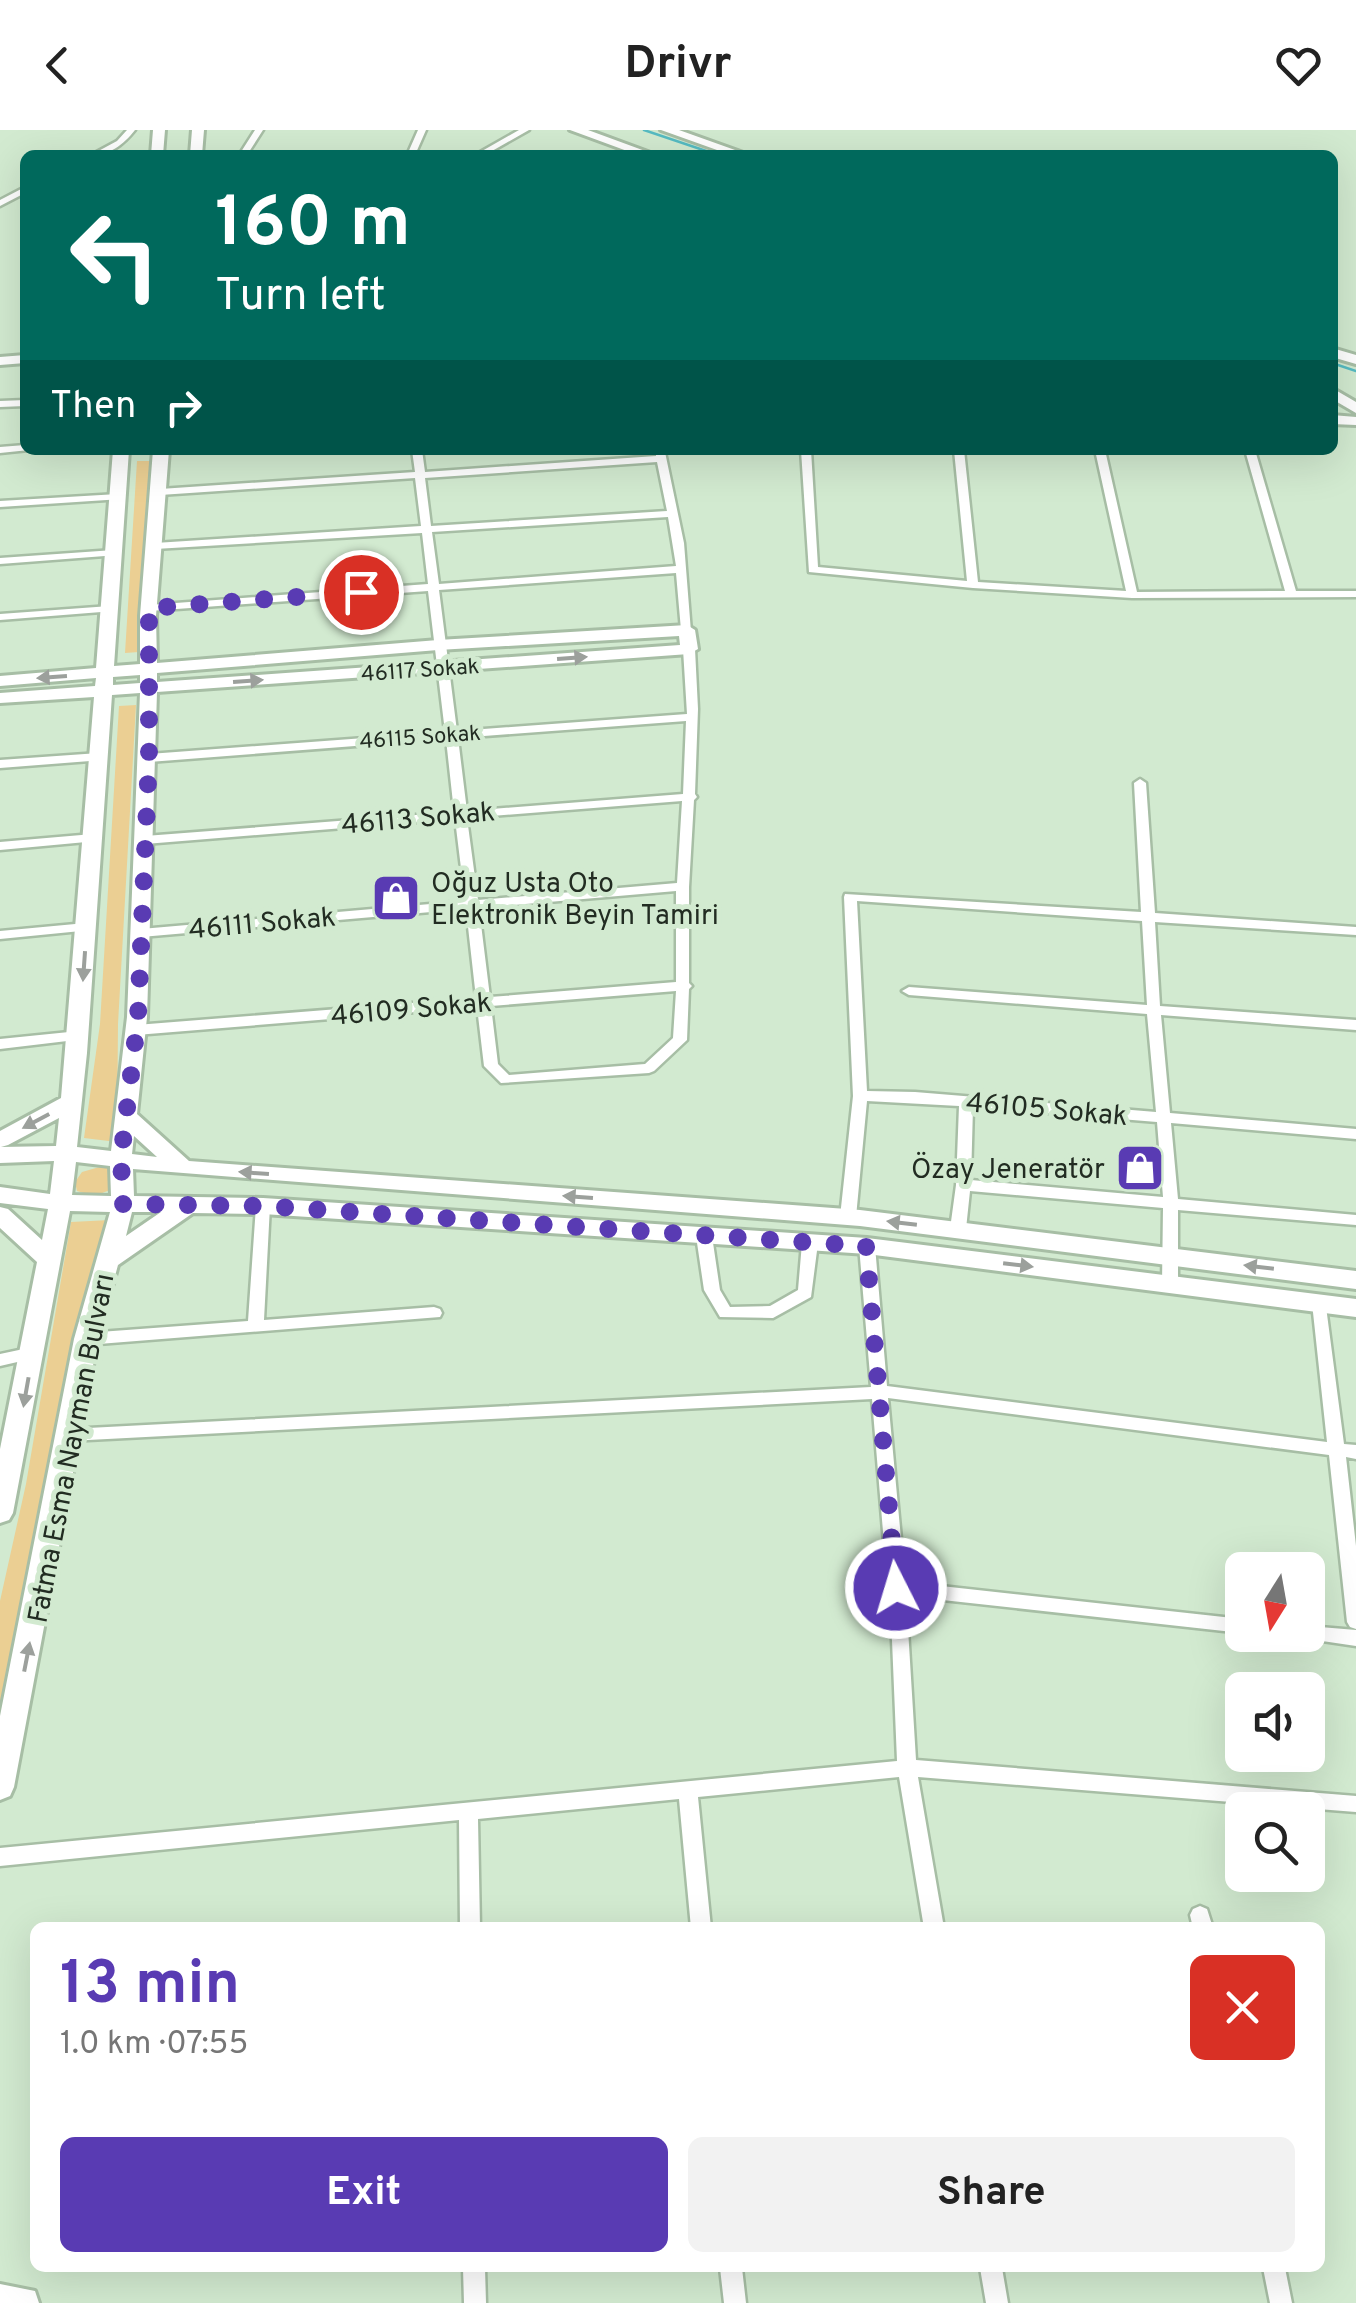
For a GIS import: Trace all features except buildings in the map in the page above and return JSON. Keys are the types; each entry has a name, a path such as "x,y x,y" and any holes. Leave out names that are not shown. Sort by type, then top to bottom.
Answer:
{"street":[{"path":"105,150 131,130"},
{"path":"488,150 525,130"},
{"path":"576,130 635,150"},
{"path":"668,130 728,150"},
{"name":"Fatma Esma Nayman Bulvarı","path":"1,1505 50,1260 72,1102 121,455"},
{"name":"Fatma Esma Nayman Bulvarı","path":"0,1787 86,1340 123,1204 121,1158 136,1030 141,933 149,758 149,608 160,455"},
{"path":"417,455 491,1066 506,1080 528,1081 649,1068 680,1040 686,986 682,886 694,690 682,569 661,455"},
{"path":"160,492 649,455"},
{"path":"806,455 813,570 1132,595 1356,594"},
{"path":"959,455 973,585"},
{"path":"1101,455 1132,595"},
{"path":"1251,455 1292,594"},
{"path":"0,504 118,497"},
{"path":"154,546 674,514"},
{"path":"0,561 114,553"},
{"path":"149,608 682,569"},
{"path":"0,617 110,608"},
{"name":"46117 Sokak","path":"150,678 438,645 687,630"},
{"name":"46117 Sokak","path":"150,678 441,667 689,650"},
{"path":"0,698 150,678"},
{"path":"0,681 103,682"},
{"name":"46115 Sokak","path":"149,758 692,717"},
{"path":"0,764 99,756"},
{"path":"1140,783 1171,1204 1170,1284"},
{"name":"46113 Sokak","path":"145,840 690,797"},
{"path":"0,846 92,838"},
{"name":"46111 Sokak","path":"141,933 682,886"},
{"path":"848,1217 860,1096 850,896 1356,931"},
{"path":"0,936 86,927"},
{"name":"46109 Sokak","path":"136,1030 686,986"},
{"path":"909,990 1356,1025"},
{"path":"0,1044 78,1036"},
{"name":"46105 Sokak","path":"860,1096 966,1101 1356,1134"},
{"path":"958,1229 966,1101"},
{"path":"0,1140 72,1102"},
{"path":"126,1116 183,1168"},
{"path":"0,1155 65,1153 183,1168 848,1217 1356,1280"},
{"path":"963,1185 1356,1220"},
{"path":"0,1196 60,1203 263,1206 866,1246 1356,1308"},
{"path":"108,1260 188,1205"},
{"path":"256,1326 263,1206"},
{"path":"0,1215 50,1260"},
{"path":"704,1236 712,1290 726,1314 773,1312 806,1292 810,1243"},
{"path":"866,1246 908,1768 933,1922"},
{"path":"1320,1303 1356,1622"},
{"path":"86,1340 434,1313"},
{"path":"0,1360 33,1353"},
{"path":"70,1435 879,1394 1356,1452"},
{"path":"896,1588 1225,1624"},
{"path":"1325,1635 1356,1638"},
{"path":"0,1856 908,1768 1356,1804"},
{"path":"688,1792 700,1922"},
{"path":"468,1812 470,1922"},
{"path":"474,2272 475,2303"},
{"path":"731,2272 734,2303"},
{"path":"992,2272 997,2303"},
{"path":"1275,2272 1281,2303"},
{"path":"0,2300 23,2303"}],"shaded area":[{"path":"137,461 150,461 139,652 125,653"},
{"path":"136,705 118,1024 117,1142 84,1138 100,1024 119,706"},
{"path":"103,1166 115,1170 113,1189 94,1196 77,1191 75,1182 82,1172"},
{"path":"110,1220 48,1484 0,1713 0,1601 26,1484 71,1222"}],"waterway":[{"path":"644,130 703,150"},
{"path":"1338,365 1356,371"}],"place":[{"name":"Oğuz Usta Oto Elektronik Beyin Tamiri","path":"396,898"},
{"name":"Özay Jeneratör","path":"1140,1168"}],"route":[{"path":"361,592 149,608 149,758 138,1017 121,1158 123,1204 263,1206 866,1246 896,1588"}]}
